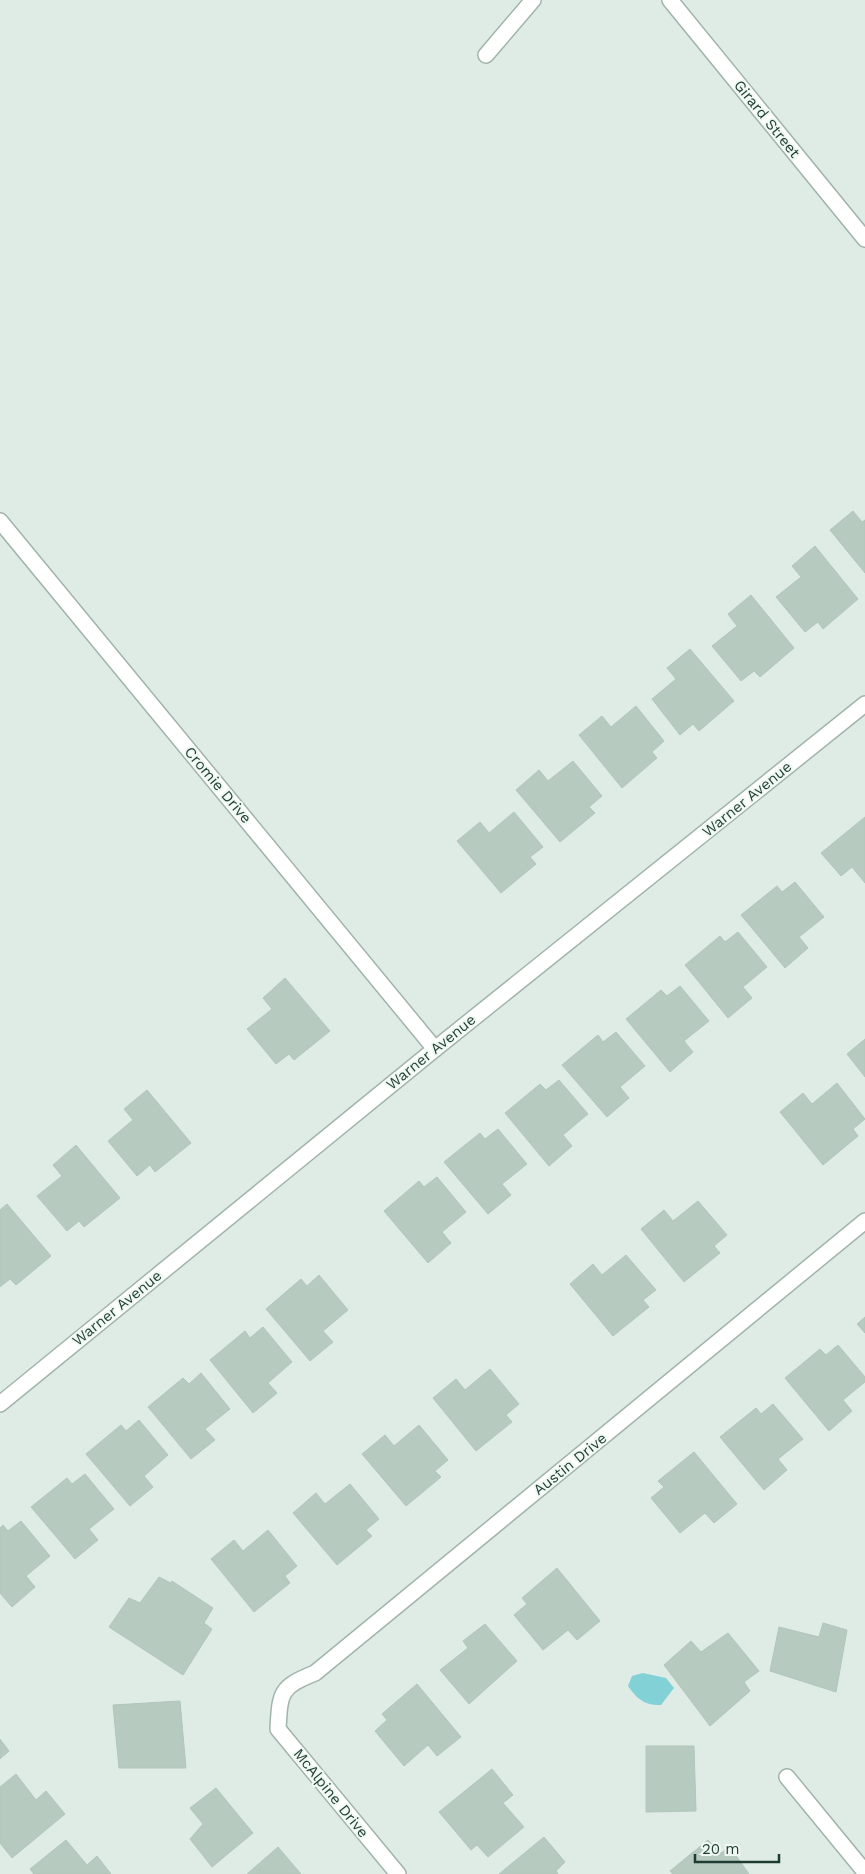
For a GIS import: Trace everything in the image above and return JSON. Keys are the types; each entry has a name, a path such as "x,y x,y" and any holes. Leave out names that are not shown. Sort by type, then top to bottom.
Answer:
{"street":[{"path":"486,55 533,0"},
{"name":"Girard Street","path":"670,0 865,239"},
{"name":"Cromie Drive","path":"0,520 435,1049"},
{"name":"Warner Avenue","path":"0,1404 435,1049 865,704"},
{"name":"Austin Drive","path":"279,1707 283,1691 294,1681 315,1672 865,1221"},
{"name":"McAlpine Drive","path":"279,1707 278,1729 398,1874"},
{"path":"787,1777 865,1872"}],"water":[{"path":"643,1673 666,1678 674,1688 661,1705 642,1701 628,1686 632,1676"}],"building":[{"path":"853,511 862,522 865,520 865,573 830,530"},
{"path":"815,546 858,599 823,629 818,622 805,632 776,597 801,577 792,566"},
{"path":"751,595 794,648 760,677 754,671 741,681 712,646 737,626 728,614"},
{"path":"690,649 734,701 699,731 693,724 680,735 652,699 676,679 667,668"},
{"path":"636,706 664,741 652,752 657,758 622,788 579,735 602,716 611,727"},
{"path":"573,761 602,796 589,807 595,813 560,842 516,790 539,770 548,781"},
{"path":"514,812 543,847 530,857 536,864 501,893 457,841 480,822 489,833"},
{"path":"865,817 865,883 852,867 841,876 821,853"},
{"path":"795,882 824,917 799,937 808,948 785,968 741,915 777,886 782,892"},
{"path":"738,932 767,967 743,987 752,998 728,1018 685,965 720,936 725,942"},
{"path":"285,978 330,1031 294,1060 289,1054 276,1064 247,1029 272,1009 263,998"},
{"path":"680,986 709,1021 684,1041 693,1052 670,1072 626,1019 661,990 667,996"},
{"path":"616,1032 645,1066 620,1087 629,1098 607,1117 562,1065 598,1035 603,1042"},
{"path":"865,1039 865,1077 847,1054"},
{"path":"559,1080 588,1114 563,1135 572,1146 549,1166 505,1113 540,1084 546,1090"},
{"path":"837,1083 865,1119 853,1129 858,1136 823,1165 780,1112 803,1093 812,1104"},
{"path":"147,1090 191,1143 155,1172 150,1165 137,1176 108,1141 133,1120 124,1109"},
{"path":"498,1129 527,1164 502,1184 511,1195 488,1214 444,1162 480,1133 485,1139"},
{"path":"76,1145 120,1198 84,1227 79,1221 67,1231 37,1196 62,1176 53,1165"},
{"path":"437,1177 466,1212 442,1232 451,1243 428,1263 384,1211 419,1181 424,1187"},
{"path":"698,1201 727,1235 714,1246 720,1253 684,1282 641,1229 664,1210 673,1221"},
{"path":"7,1204 51,1256 16,1285 10,1279 0,1287 0,1210"},
{"path":"626,1255 656,1290 643,1300 649,1307 613,1336 570,1284 593,1264 602,1275"},
{"path":"319,1275 348,1310 323,1331 333,1342 310,1361 266,1309 301,1279 307,1286"},
{"path":"865,1317 865,1333 857,1324"},
{"path":"263,1327 292,1362 268,1383 277,1393 253,1413 210,1360 245,1331 250,1338"},
{"path":"838,1345 865,1377 865,1382 843,1400 852,1411 829,1431 785,1378 820,1349 826,1355"},
{"path":"490,1369 519,1404 506,1415 512,1422 476,1451 433,1398 456,1379 465,1390"},
{"path":"201,1373 230,1409 205,1429 215,1440 191,1459 148,1407 183,1378 189,1384"},
{"path":"773,1404 803,1439 778,1459 787,1470 764,1490 720,1437 756,1408 761,1414"},
{"path":"139,1420 168,1455 144,1476 153,1487 130,1506 86,1454 121,1425 126,1431"},
{"path":"419,1425 448,1460 435,1471 441,1477 406,1506 362,1454 385,1435 394,1446"},
{"path":"694,1452 737,1504 714,1523 705,1513 680,1533 651,1498 664,1487 658,1481"},
{"path":"85,1474 114,1509 89,1529 98,1540 75,1559 31,1507 67,1478 72,1484"},
{"path":"350,1484 379,1519 366,1530 372,1536 337,1565 293,1513 316,1493 325,1504"},
{"path":"21,1521 50,1556 26,1576 35,1587 12,1607 0,1593 0,1528 3,1525 8,1531"},
{"path":"268,1530 297,1566 285,1576 290,1583 254,1612 211,1559 234,1540 243,1551"},
{"path":"557,1568 600,1621 577,1640 568,1630 543,1650 514,1615 527,1604 522,1598"},
{"path":"159,1577 171,1583 172,1581 213,1608 204,1623 212,1629 183,1675 109,1627 129,1598 140,1603"},
{"path":"823,1623 847,1630 836,1692 770,1671 779,1627 819,1637"},
{"path":"485,1624 517,1661 469,1704 440,1670 468,1648 463,1641"},
{"path":"728,1633 759,1671 744,1682 750,1691 710,1726 664,1665 691,1641 701,1652"},
{"path":"417,1684 461,1737 437,1756 428,1745 404,1766 375,1731 387,1720 382,1714"},
{"path":"180,1701 186,1768 119,1768 113,1705"},
{"path":"0,1739 9,1751 0,1759"},
{"path":"646,1746 694,1746 696,1811 646,1812"},
{"path":"492,1769 513,1795 503,1803 524,1827 488,1857 477,1845 471,1850 439,1812"},
{"path":"16,1774 36,1800 46,1791 65,1814 12,1858 0,1843 0,1787"},
{"path":"216,1788 253,1833 212,1867 190,1839 203,1824 190,1808"},
{"path":"544,1837 565,1862 556,1871 558,1874 499,1874"},
{"path":"66,1840 87,1865 97,1856 111,1874 34,1874 30,1869"},
{"path":"708,1840 721,1853 730,1847 749,1874 673,1874 670,1871"},
{"path":"278,1847 301,1874 247,1874"}]}
